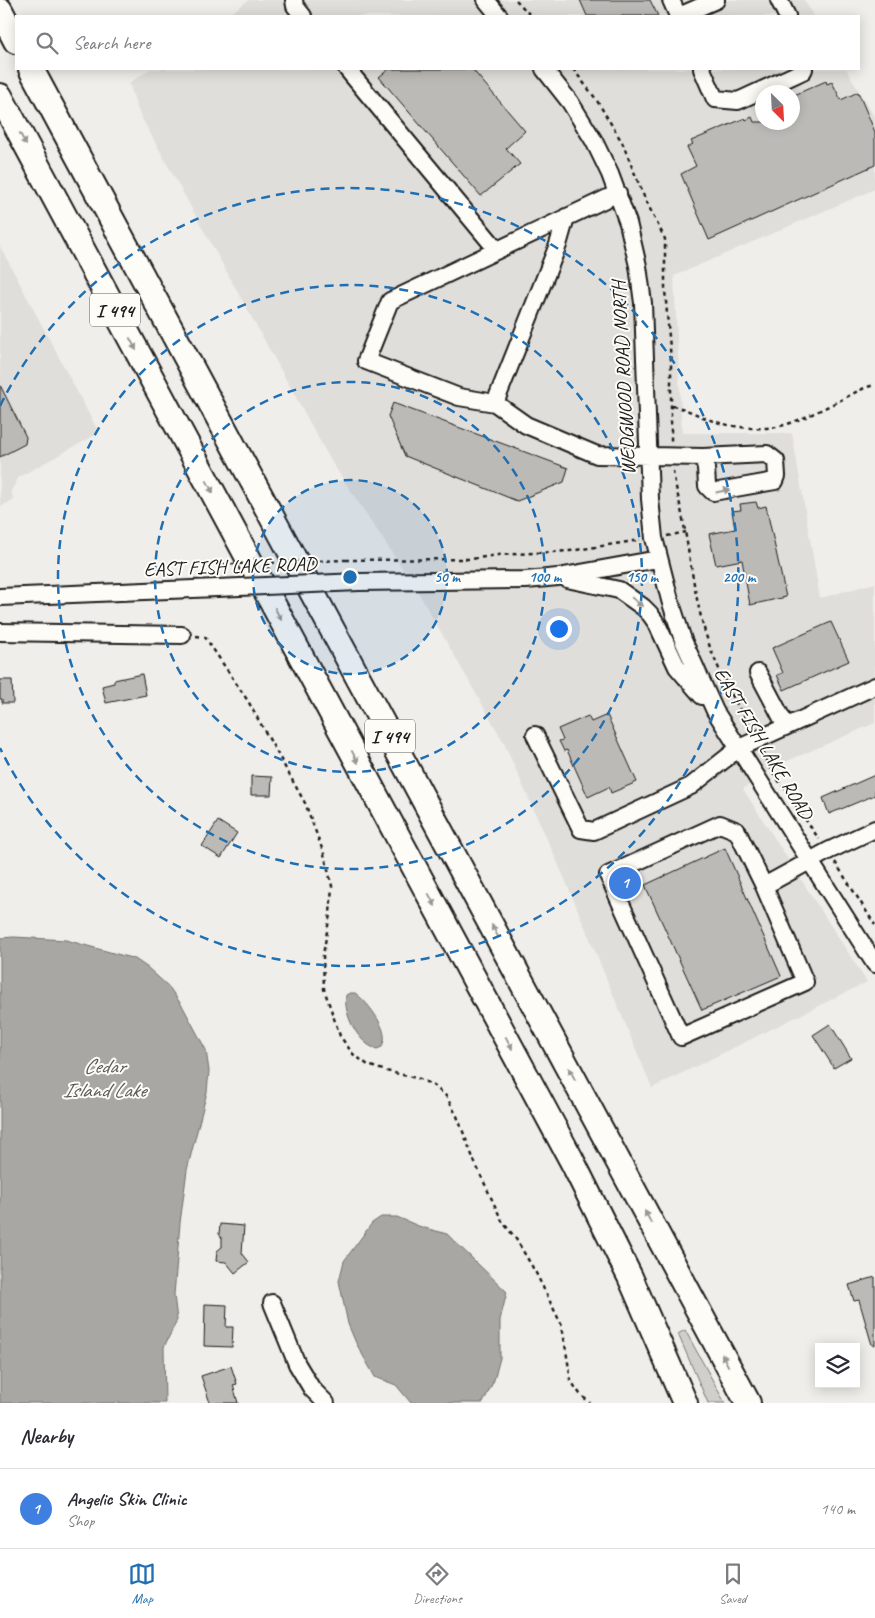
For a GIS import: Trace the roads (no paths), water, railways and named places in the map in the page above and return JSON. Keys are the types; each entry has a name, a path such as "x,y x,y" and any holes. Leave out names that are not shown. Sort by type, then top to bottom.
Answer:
{"highway":[{"path":"0,10 15,39"},
{"name":"I 494","path":"32,70 748,1403"},
{"name":"I 494","path":"0,96 571,1159 630,1277 685,1403"}],"street":[{"path":"294,0 295,6 302,15"},
{"path":"486,0 498,15"},
{"path":"671,0 678,15"},
{"path":"681,15 716,0"},
{"path":"779,0 786,15"},
{"path":"348,70 497,250"},
{"name":"WEDGWOOD ROAD NORTH","path":"545,70 570,102 594,141 618,193 628,223 638,266 643,302 650,499 658,558"},
{"path":"702,70 715,99 738,101 804,70"},
{"path":"618,193 390,301 366,361 459,397 495,403 526,425 597,455 702,457"},
{"path":"495,403 558,245 566,217"},
{"name":"EAST FISH LAKE ROAD","path":"0,597 359,582 526,580 558,577 658,558 683,640 715,711 875,964"},
{"path":"558,577 619,590 643,607 656,624 677,667 715,711"},
{"path":"0,632 182,635"},
{"path":"758,673 786,726"},
{"path":"535,735 582,829 594,831 691,786 739,748 875,686"},
{"path":"720,824 737,831 764,886 805,982 681,1036 608,875 720,824"},
{"path":"764,886 810,860 875,829"},
{"path":"272,1303 297,1364 312,1389 326,1403"}],"water":[{"name":"Cedar Island Lake","path":"0,938 66,940 135,959 169,987 183,1007 206,1050 209,1071 207,1092 187,1170 180,1223 174,1295 177,1320 164,1347 165,1403 0,1403"},
{"path":"355,993 359,996 377,1018 384,1035 382,1047 377,1049 370,1046 358,1035 353,1027 349,1019 346,1003 346,995"},
{"path":"381,1217 397,1217 421,1227 447,1234 507,1292 500,1320 500,1358 494,1380 483,1403 411,1403 396,1385 375,1377 356,1343 348,1324 339,1281 344,1261 372,1223"}],"place":[{"name":"Angelic Skin Clinic","path":"625,883"}]}
